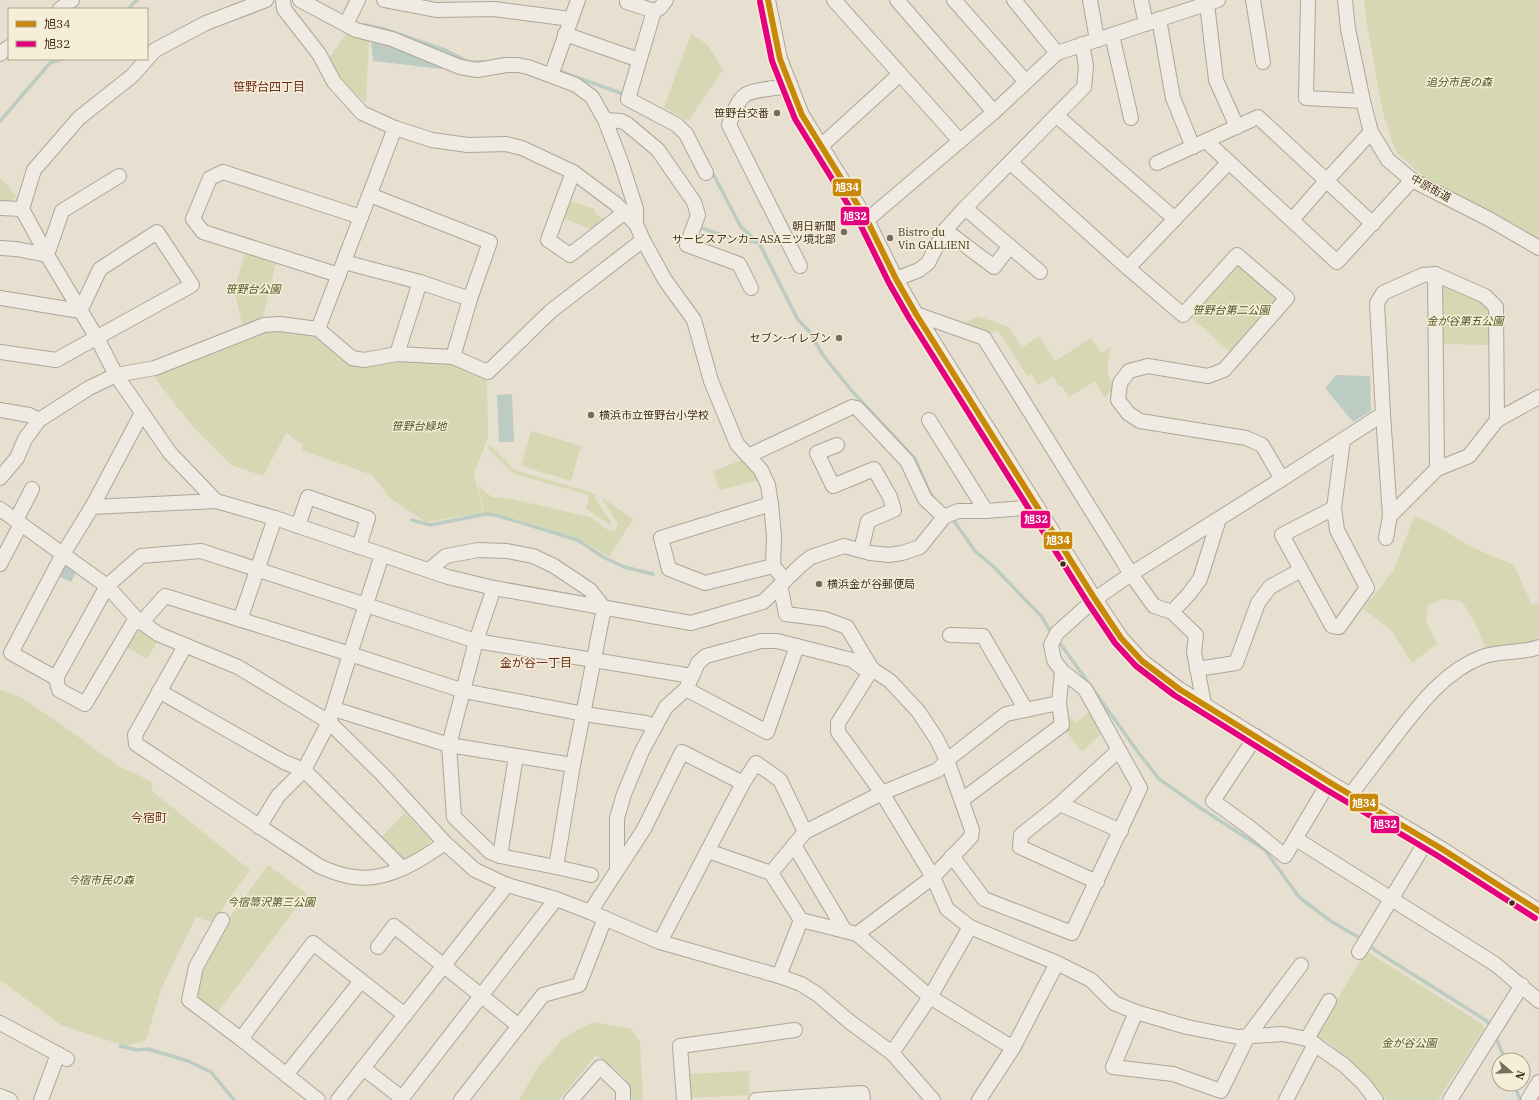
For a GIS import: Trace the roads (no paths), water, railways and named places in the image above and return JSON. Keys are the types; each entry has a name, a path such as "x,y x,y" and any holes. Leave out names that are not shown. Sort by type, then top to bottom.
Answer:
{"street":[{"path":"61,8 72,0"},
{"path":"148,58 155,50 206,23 266,0"},
{"path":"283,0 284,9 319,54 334,82 362,114 395,128 432,140 468,145 506,144 516,147 573,172 616,204 636,224 665,280 694,320 711,381 737,444 761,470 768,485 774,536 773,566 782,582 786,614 825,619 847,627 872,669 890,681 918,711 936,738 947,760 972,830 971,837 933,877 851,933 801,920 771,873 708,851"},
{"path":"300,0 356,30 392,39 468,69 477,70 518,65 550,74 576,85 589,93 596,101 605,120 621,162 636,210 636,224"},
{"path":"346,24 358,0"},
{"path":"384,0 436,10 494,9 571,19"},
{"path":"550,74 553,70 578,0"},
{"path":"628,0 627,2 654,11 660,8 666,0"},
{"path":"768,0 780,59 802,115 867,220 896,279 916,314 1036,507 1121,638 1142,661 1179,689 1329,782 1427,840 1539,911"},
{"path":"834,0 960,141"},
{"path":"896,0 994,112"},
{"path":"954,0 1026,82"},
{"path":"1014,0 1057,52"},
{"path":"1090,0 1097,40"},
{"path":"1141,0 1152,21 1172,98 1200,144 1228,163 1337,262 1412,180"},
{"path":"1253,0 1263,62"},
{"path":"1308,0 1306,98 1363,101"},
{"name":"中原街道","path":"1345,0 1348,29 1371,132 1388,160 1412,180 1489,219 1539,248"},
{"path":"867,220 994,112 1057,52 1212,2 1216,80 1237,127"},
{"path":"654,11 628,99 677,125 686,134 706,174"},
{"path":"566,34 639,60"},
{"path":"1112,35 1131,118"},
{"path":"896,279 920,270 928,263 945,230 1084,87 1086,66 1082,44"},
{"path":"0,54 8,48"},
{"path":"146,60 132,76 82,122 34,170 22,209 47,255 97,338 116,375 170,452 216,501"},
{"path":"821,146 900,74"},
{"path":"791,86 761,90 744,95 732,113 729,125 800,266"},
{"path":"1056,116 1175,219"},
{"path":"1157,163 1258,117 1373,224"},
{"path":"605,120 621,121 627,124 658,150 694,202 698,215 687,245 739,264 751,288"},
{"path":"318,329 395,128"},
{"path":"1292,220 1371,132"},
{"path":"1011,163 1128,268 1183,315 1238,255 1287,298 1224,370 1208,376 1148,366 1129,371 1120,383 1118,400 1128,413 1140,421 1246,438 1262,445 1282,479"},
{"path":"1128,268 1228,163"},
{"path":"339,275 203,232 193,219 210,178 223,172 361,217"},
{"path":"573,172 548,240 570,255 625,212"},
{"path":"47,255 62,211 119,176"},
{"path":"370,195 490,242 470,299 453,358"},
{"path":"0,208 22,209"},
{"path":"965,208 1040,272"},
{"path":"945,230 994,267 1010,246"},
{"path":"0,352 56,360 192,285 157,232 100,269 80,311"},
{"path":"0,478 17,458 25,439 39,420 89,388 116,375 155,368 264,325 280,324 318,329 352,358 364,360 398,354 453,358 488,372 550,311 643,240"},
{"path":"0,248 16,249 47,255"},
{"path":"344,262 420,282 470,299"},
{"path":"1435,274 1437,469"},
{"path":"1386,538 1390,516 1382,414 1377,303 1383,293 1423,275 1435,274 1485,296 1496,307 1497,420"},
{"path":"398,354 420,282"},
{"path":"0,298 80,311"},
{"path":"916,314 984,338 1131,574 1154,606 1172,612 1196,635 1194,652 1204,704"},
{"path":"1390,516 1437,469 1469,456 1497,420 1539,397"},
{"path":"748,456 852,407 857,408 907,461 926,499 944,518"},
{"path":"0,410 28,415 39,420"},
{"path":"56,678 11,653 63,554 92,507 142,413"},
{"path":"952,856 984,899 1072,933 1140,788 1085,689 1062,671 1054,660 1051,645 1057,632 1095,599 1131,574 1382,414"},
{"path":"929,420 986,511"},
{"path":"1334,508 1282,535 1332,626 1339,627 1367,588 1337,530 1334,508 1343,440"},
{"path":"837,445 817,452 833,486 874,469 890,497 894,510 868,521 861,550"},
{"path":"0,564 32,490"},
{"path":"298,526 308,497 353,512 368,518 359,547"},
{"path":"92,507 216,501 275,518 448,577 494,588 691,624 763,602 782,582 811,558 844,546 889,555 920,547 944,518 958,511 986,511 1036,507"},
{"path":"771,504 661,538 669,569 705,583 773,566"},
{"path":"0,509 107,586 139,620 158,634 238,667 332,715 449,745 573,765"},
{"path":"240,620 275,518"},
{"path":"1172,612 1189,594 1200,579 1219,519"},
{"path":"429,570 446,556 478,550 506,551 533,556 554,566 590,590 604,608 573,765 556,867"},
{"path":"655,727 646,723 584,714 464,691 165,596 139,620 85,704 59,690 56,678 107,586 141,556 201,551 476,641 692,676"},
{"path":"259,827 278,796 304,770 332,715 382,555"},
{"path":"1197,669 1236,663 1258,603 1270,586 1301,570"},
{"path":"494,588 476,641 449,745 454,817 490,852 500,856 591,875"},
{"path":"950,635 983,636 1026,710"},
{"path":"611,875 617,818 624,794 642,750 666,708 686,689 698,663 706,656 761,641 777,641 852,660 863,668 872,669"},
{"path":"185,646 135,735 136,744 319,866 339,874 356,878 383,875 419,861 445,843"},
{"path":"686,689 767,732 797,646"},
{"path":"1351,794 1417,708 1452,673 1482,657 1500,653 1521,652 1539,647"},
{"path":"872,669 838,724 838,732 882,793 933,877 947,909 970,927 1057,963 1091,980 1114,1002 1136,1012 1187,1027 1238,1037 1283,1034 1311,1042 1344,1065 1363,1083 1376,1100"},
{"path":"962,800 1062,726 1059,703 1062,671"},
{"path":"159,691 284,762 304,770 402,868"},
{"path":"771,873 805,832 882,793 938,770 947,760 1006,714 1059,703"},
{"path":"332,715 382,774 445,843 475,870 507,885 556,899 590,912 660,942 779,976 801,984 817,994 850,1022 892,1053 932,1100"},
{"path":"1256,736 1213,801 1249,826 1285,856 1329,782"},
{"path":"1097,882 1020,847 1021,835 1060,804 1119,750"},
{"path":"590,912 611,875 644,828 682,752 744,783"},
{"path":"500,856 516,756"},
{"path":"660,942 756,763 780,780 805,832"},
{"path":"1060,804 1121,831"},
{"path":"1296,839 1489,960 1522,985 1539,1001"},
{"path":"1359,952 1427,840"},
{"path":"794,845 851,933 930,997 1013,1048"},
{"path":"338,1100 507,885"},
{"path":"363,1068 402,1098 480,995 556,899"},
{"path":"461,1100 543,995 579,985 605,918"},
{"path":"222,920 196,967 189,1000 318,1100"},
{"path":"779,976 801,920"},
{"path":"378,947 394,926 519,1026"},
{"path":"892,1053 930,997 970,927"},
{"path":"241,1039 313,943 405,1015"},
{"path":"986,1098 1057,963"},
{"path":"1136,1012 1112,1067 1173,1074 1221,1091 1248,1036 1301,965"},
{"path":"286,1075 361,981"},
{"path":"1450,1100 1522,985"},
{"path":"1286,1100 1329,1001"},
{"path":"0,1023 60,1060 44,1094"},
{"path":"684,1100 680,1046 795,1030"},
{"path":"571,1100 600,1066 623,1089 623,1100"},
{"path":"1528,1100 1539,1082"},
{"path":"756,1100 862,1093 863,1100"},
{"path":"0,1096 10,1100"}],"waterway":[{"path":"129,8 137,0"},
{"path":"365,25 384,29 445,50 469,62 486,62"},
{"path":"0,121 50,63 59,60"},
{"path":"559,71 626,95"},
{"path":"711,170 741,227 759,243"},
{"path":"699,227 724,236 759,243 798,320 809,331 823,355 851,390 915,459 930,493 935,500"},
{"path":"412,520 430,525 486,514 499,516 578,540 603,557 624,567 653,574"},
{"path":"952,518 975,551 992,565 1041,616 1053,635"},
{"path":"1057,639 1159,779 1265,850 1299,897 1329,920 1363,940"},
{"path":"1368,944 1376,951 1487,1021 1491,1028"},
{"path":"1495,1035 1502,1052"},
{"path":"120,1046 137,1050 148,1049 188,1061 211,1072 234,1100"},
{"path":"1517,1092 1520,1100"}],"place":[{"name":"笹野台交番","path":"777,113"},
{"name":"朝日新聞 サービスアンカーASA三ツ境北部","path":"844,232"},
{"name":"Bistro du Vin GALLIENI","path":"890,238"},
{"name":"セブン-イレブン","path":"839,338"},
{"name":"横浜市立笹野台小学校","path":"591,415"},
{"name":"横浜金が谷郵便局","path":"819,584"}],"district":[{"name":"笹野台四丁目","path":"269,87"},
{"name":"金が谷一丁目","path":"536,663"},
{"name":"今宿町","path":"149,818"}],"park label":[{"name":"追分市民の森","path":"1459,82"},
{"name":"笹野台公園","path":"253,289"},
{"name":"笹野台第二公園","path":"1231,310"},
{"name":"金が谷第五公園","path":"1465,321"},
{"name":"笹野台緑地","path":"419,426"},
{"name":"今宿市民の森","path":"101,880"},
{"name":"今宿箒沢第三公園","path":"271,902"},
{"name":"金が谷公園","path":"1409,1043"}]}
